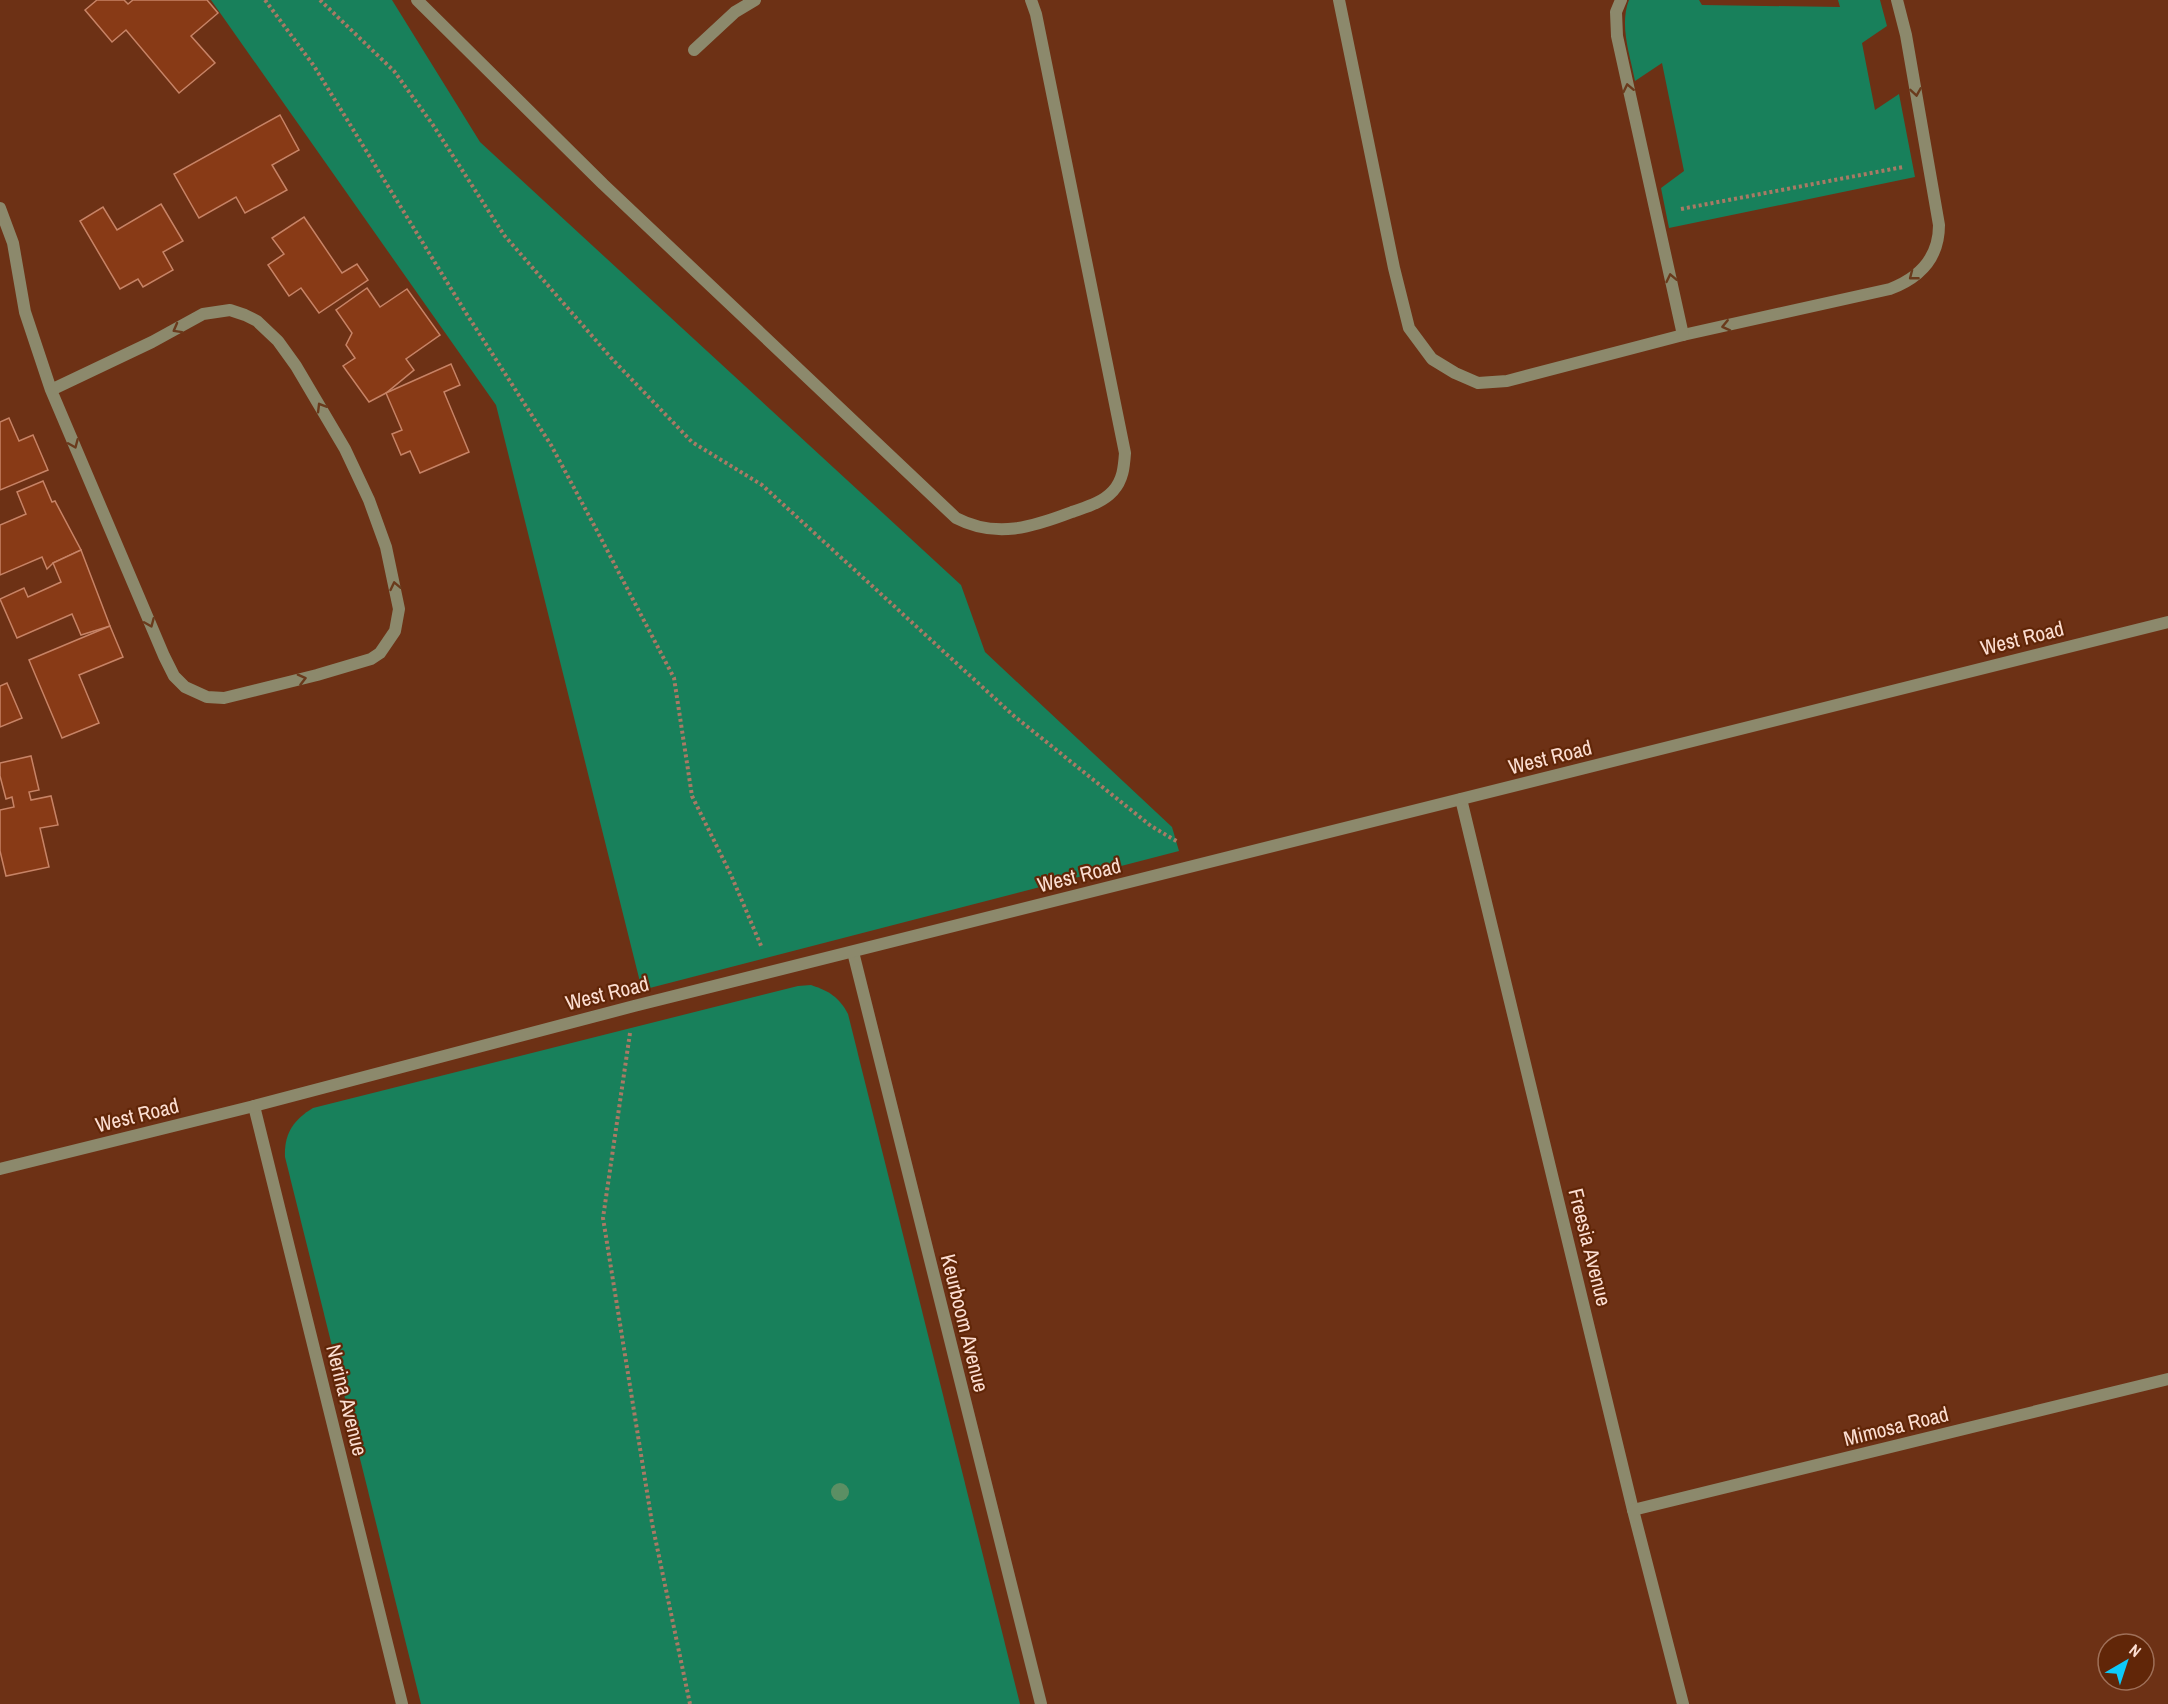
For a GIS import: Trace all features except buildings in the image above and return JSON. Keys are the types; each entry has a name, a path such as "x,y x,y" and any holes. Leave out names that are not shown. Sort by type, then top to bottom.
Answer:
{"street":[{"path":"417,0 603,184 956,518 987,530 1011,530 1036,525 1098,502 1113,491 1123,474 1125,453 1036,14 1031,0"},
{"path":"694,50 735,12 755,0"},
{"path":"1339,0 1396,278 1409,328 1432,359 1478,383 1507,381 1683,335 1890,289 1909,281 1923,269 1939,240 1939,225 1898,0"},
{"path":"1621,0 1616,12 1617,36 1683,335"},
{"path":"0,208 13,243 25,312 51,390 174,676 185,687 207,698 224,698 317,675 371,659 380,653 395,631 399,609 386,547 373,509 345,449 296,366 278,341 257,321 230,310 203,314 152,342 51,390"},
{"name":"West Road","path":"0,1169 254,1106 634,1006 2168,622"},
{"name":"Freesia Avenue","path":"1461,799 1683,1704"},
{"name":"Keurboom Avenue","path":"853,952 1041,1704"},
{"name":"Nerina Avenue","path":"254,1106 402,1704"},
{"name":"Mimosa Road","path":"1634,1510 2168,1379"}],"path":[{"path":"265,0 314,66 466,314 551,445 674,678 692,796 731,875 773,972"},
{"path":"320,0 394,71 433,125 504,235 614,360 692,442 762,485 1014,716 1151,826 1211,863"},
{"path":"1660,230 1673,211 1928,162"},
{"path":"634,1006 603,1218 652,1523 690,1704"}],"green space":[{"path":"211,0 392,0 480,142 961,585 985,652 1172,827 1179,851 642,990 496,405"},
{"path":"1629,0 1699,0 1702,5 1840,7 1838,0 1880,0 1887,26 1862,43 1875,110 1899,94 1915,177 1669,228 1661,188 1684,171 1662,63 1635,81 1625,30"},
{"path":"811,985 833,995 848,1014 1020,1704 421,1704 285,1157 286,1141 291,1128 300,1117 313,1108 798,986"}]}
